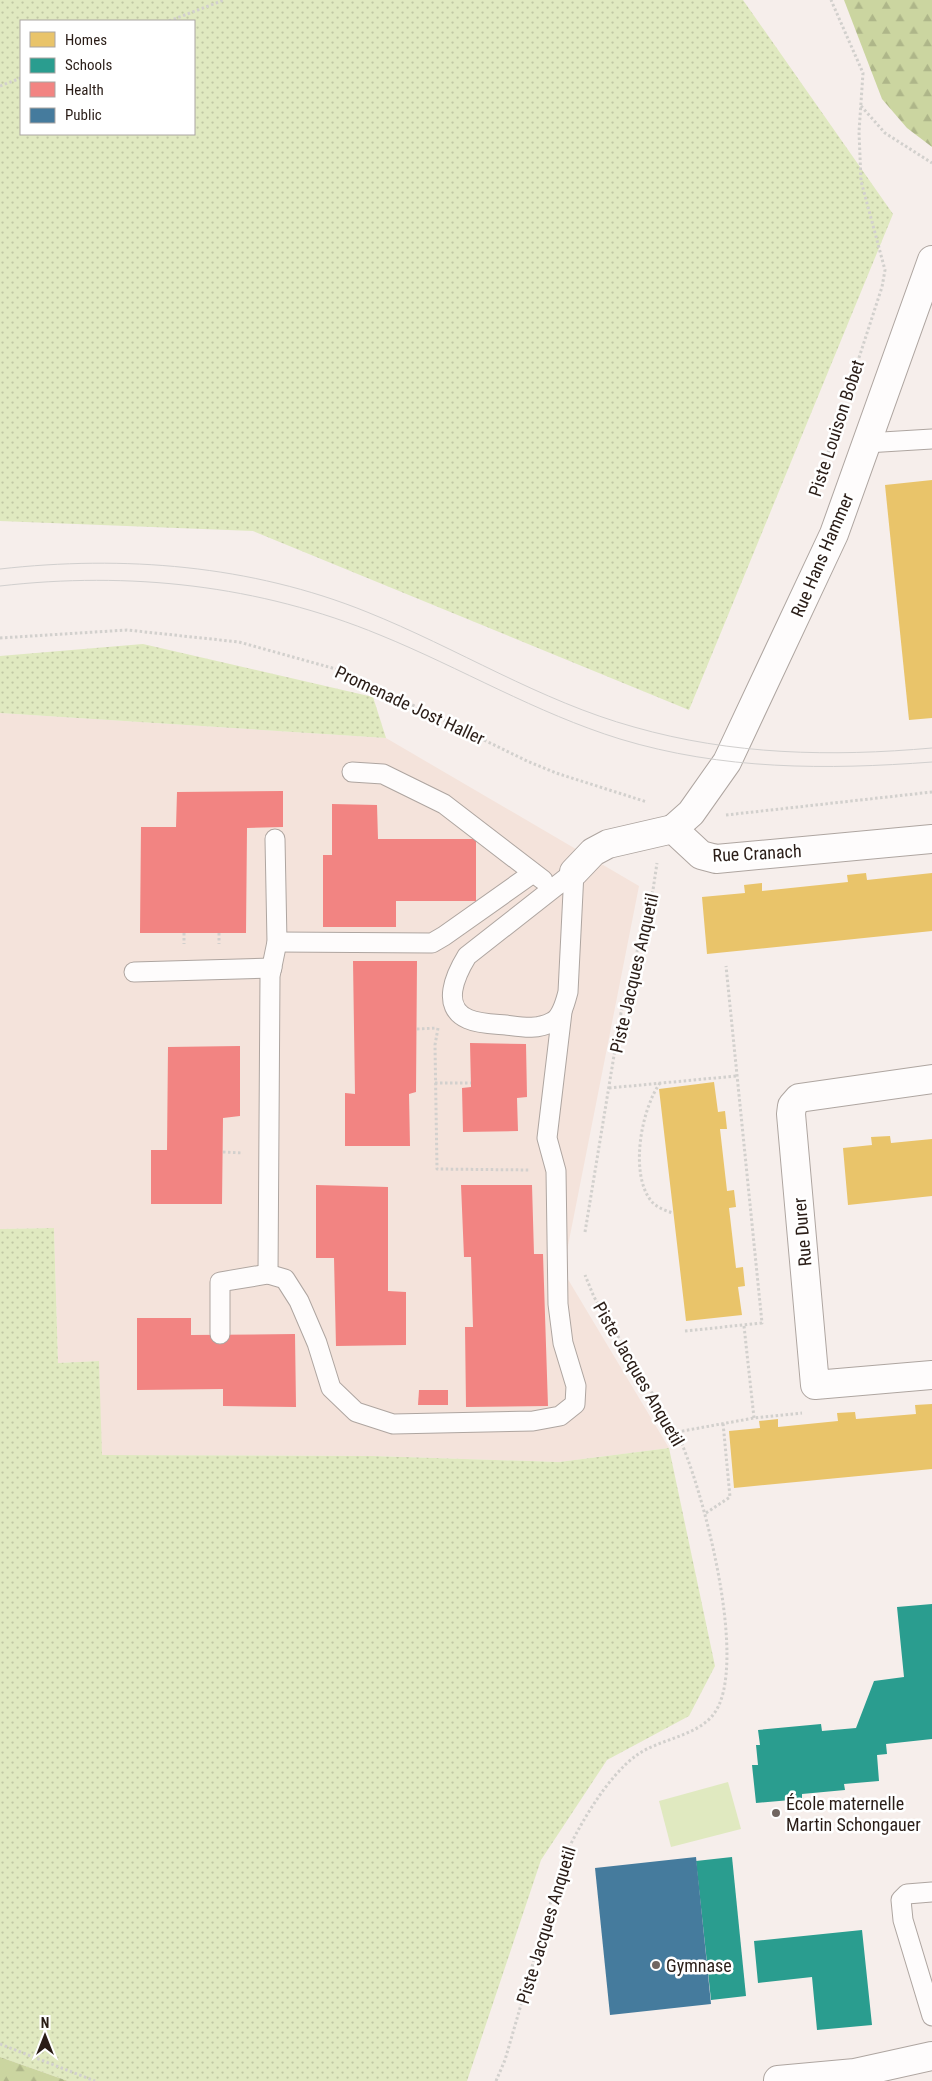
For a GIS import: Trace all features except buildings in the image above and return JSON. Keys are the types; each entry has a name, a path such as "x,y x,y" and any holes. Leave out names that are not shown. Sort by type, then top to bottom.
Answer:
{"street":[{"name":"Rue Hans Hammer","path":"675,816 723,769 834,534 932,260"},
{"name":"Rue Cranach","path":"675,816 701,855 716,859 932,839"},
{"path":"564,879 593,852 675,816"},
{"name":"Rue Durer","path":"932,1079 798,1098 792,1106 791,1114 815,1385 932,1376"},
{"path":"778,2080 855,2073 932,2056"}],"lane":[{"path":"866,444 932,439"},
{"path":"352,772 383,774 444,804 533,873 564,879"},
{"path":"268,1274 272,968 277,942 274,838"},
{"path":"277,942 432,943 533,873"},
{"path":"562,1012 553,1022 534,1028 490,1024 468,1019 456,1009 452,991 456,973 467,956 564,879"},
{"path":"220,1334 220,1282 268,1274 285,1279 299,1302 317,1343 331,1388 356,1412 393,1424 533,1421 560,1416 575,1404 576,1386 563,1343 558,1304 556,1170 547,1138 562,1012 568,992 564,879"},
{"path":"134,972 272,968"},
{"path":"932,1892 907,1894 902,1900 902,1920 932,2016"}],"path":[{"path":"172,20 224,0"},
{"name":"Piste Louison Bobet","path":"827,457 882,287 885,270 861,181 861,105 864,72 831,0"},
{"path":"0,86 20,78"},
{"path":"861,105 885,133 932,163"},
{"name":"Promenade Jost Haller","path":"0,638 127,630 239,642 343,671 556,773 675,816 713,816 932,792"},
{"name":"Piste Jacques Anquetil","path":"584,1238 621,1013 653,890 656,865 675,816"},
{"path":"685,1331 762,1323 726,966"},
{"path":"456,1009 438,1028 435,1045 437,1169 556,1170"},
{"path":"417,1029 438,1028"},
{"path":"609,1088 736,1076"},
{"path":"435,1083 471,1083"},
{"path":"660,1083 653,1093 641,1127 639,1153 643,1183 652,1202 663,1210 673,1213"},
{"name":"Piste Jacques Anquetil","path":"496,2081 508,2051 562,1863 572,1840 594,1804 636,1755 699,1727 713,1716 719,1706 726,1682 725,1620 706,1513 690,1464 676,1432 594,1297 584,1269"},
{"path":"744,1326 754,1418"},
{"path":"706,1513 730,1497 723,1423"},
{"path":"0,2044 95,2081"}],"shaded area":[{"path":"0,713 386,738 639,886 563,1271 669,1448 559,1462 373,1456 101,1455 99,1361 58,1363 54,1228 0,1229"}],"green space":[{"path":"0,0 743,0 893,214 689,710 253,531 0,521"},
{"path":"844,0 932,0 932,147 907,128 882,99"},
{"path":"143,644 373,697 386,738 0,713 0,656"},
{"path":"54,1228 58,1363 99,1361 102,1455 373,1456 559,1462 669,1448 715,1666 689,1716 607,1760 541,1860 467,2081 68,2081 0,2057 0,1229"},
{"path":"728,1782 741,1829 671,1847 659,1801"},
{"path":"0,2057 68,2081 0,2081"}],"tram line":[{"path":"0,569 93,563 140,564 232,574 278,583 323,596 367,612 532,689 599,716 634,727 708,743 782,751 819,753 932,748"},
{"path":"0,586 97,580 145,582 193,586 288,604 380,635 558,716 589,728 620,739 697,757 774,765 814,766 892,765 932,762"}],"place":[{"name":"École maternelle Martin Schongauer","path":"776,1813"},
{"name":"Gymnase","path":"656,1965"}]}
